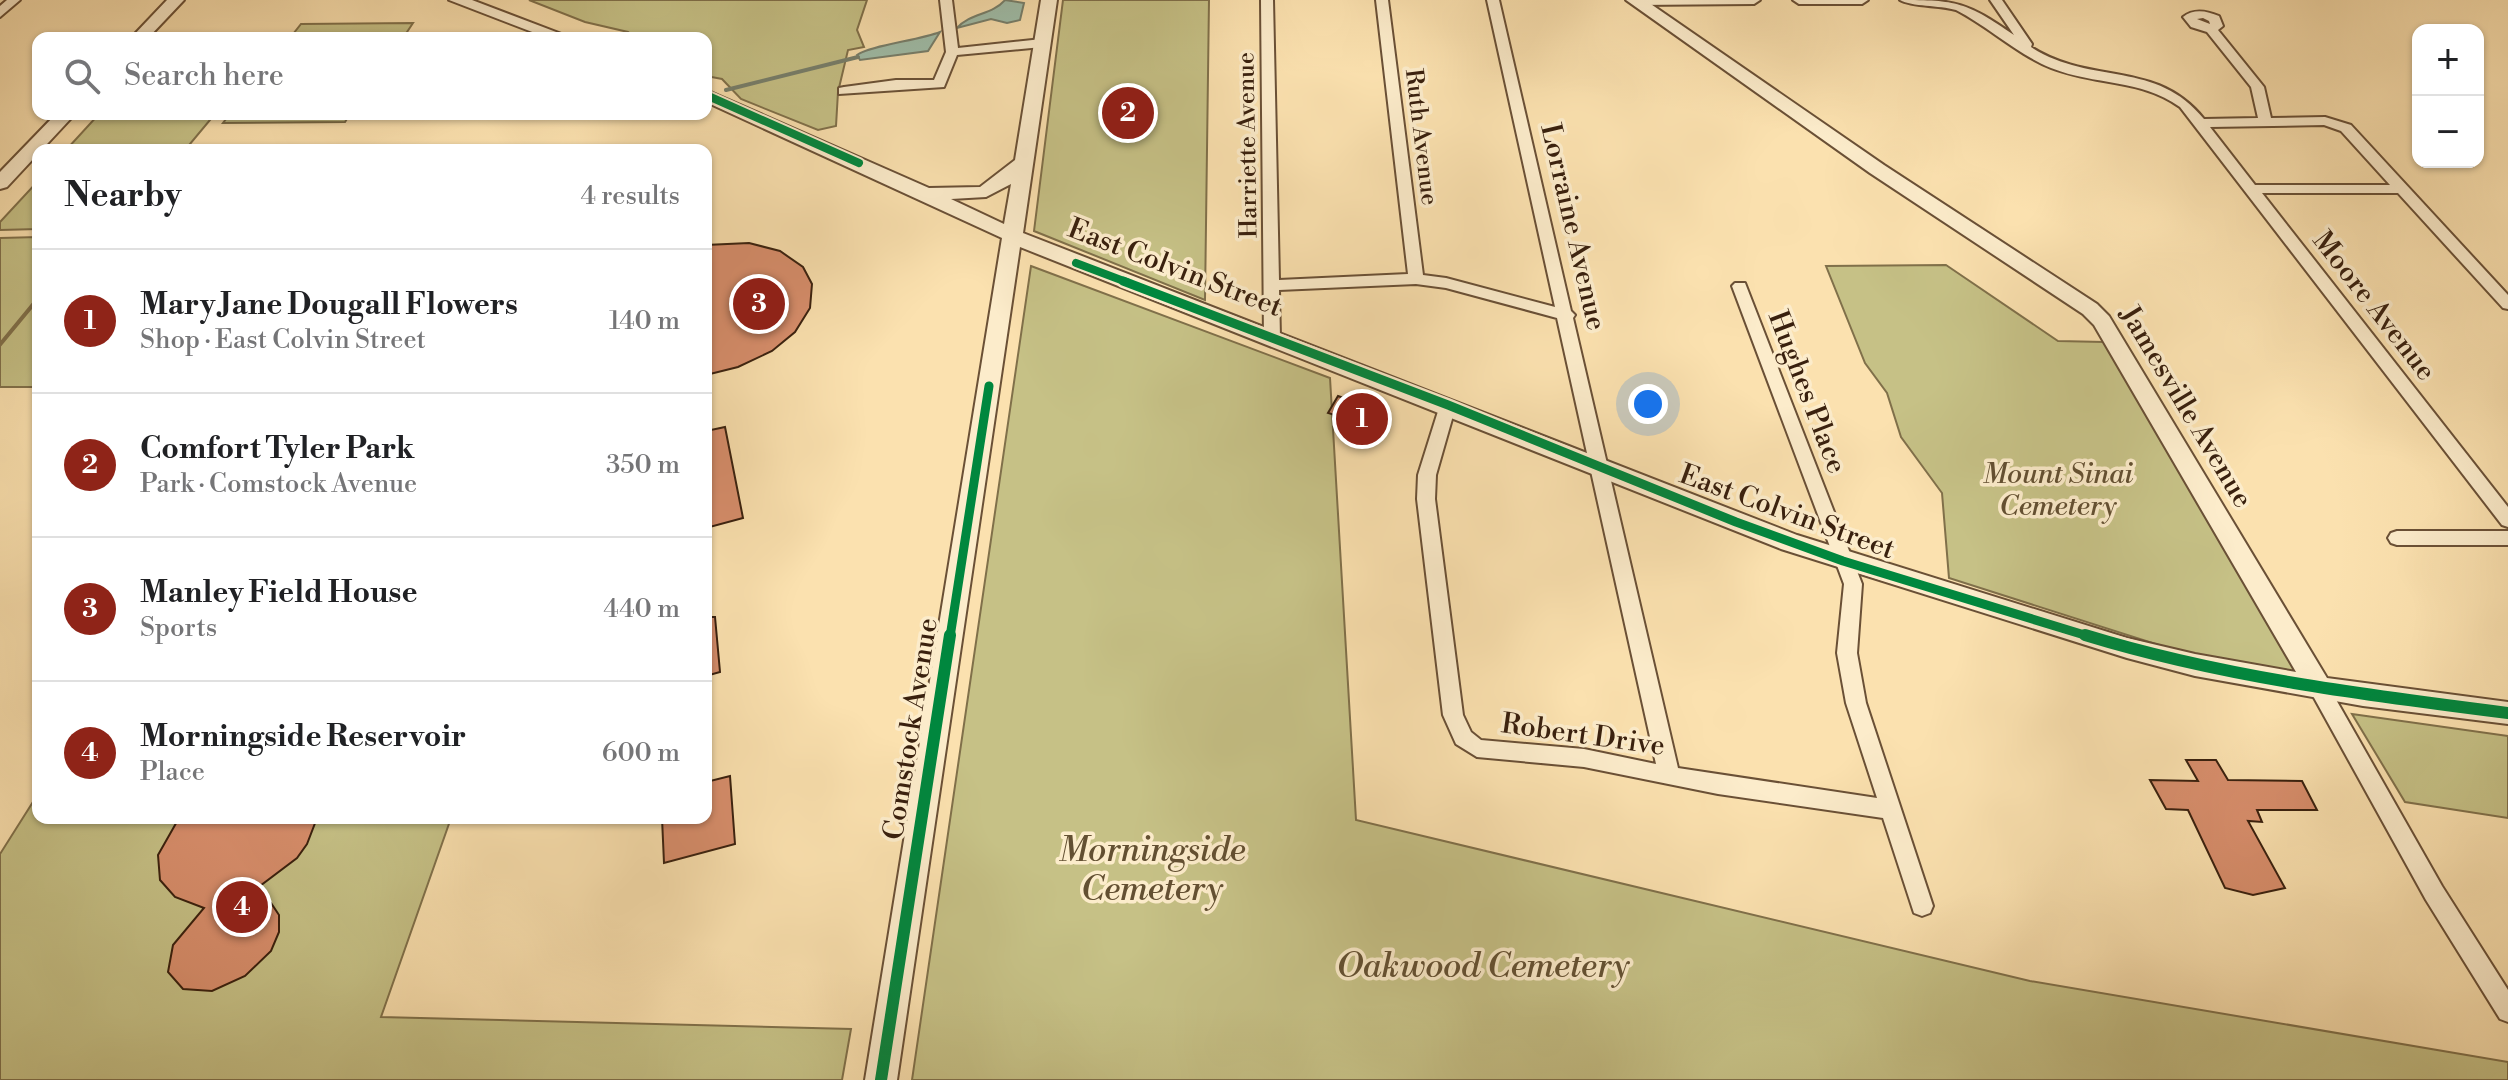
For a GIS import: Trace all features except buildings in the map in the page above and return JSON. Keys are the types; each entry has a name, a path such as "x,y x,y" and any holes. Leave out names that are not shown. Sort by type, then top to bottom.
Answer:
{"street":[{"path":"0,13 14,0"},
{"path":"145,32 176,0"},
{"path":"457,0 549,32"},
{"path":"497,0 516,19"},
{"path":"844,91 896,84 935,87 952,52 946,0"},
{"name":"Comstock Avenue","path":"881,1080 1049,0"},
{"name":"Harriette Avenue","path":"1267,0 1272,338"},
{"name":"Ruth Avenue","path":"1382,0 1416,279"},
{"name":"Lorraine Avenue","path":"1493,0 1567,315 1669,775"},
{"path":"1635,1 1754,0"},
{"path":"1799,0 1862,0"},
{"path":"1906,0 1954,0"},
{"path":"1996,0 2032,53"},
{"name":"Jamesville Avenue","path":"1635,1 1877,169 2090,309 2102,321 2319,688 2426,880 2508,1011"},
{"name":"Moore Avenue","path":"1938,1 1980,18 2032,53 2068,70 2150,84 2179,99 2508,520"},
{"path":"2211,29 2257,87 2265,121"},
{"path":"952,52 1042,43"},
{"name":"East Colvin Street","path":"712,98 1126,283 1448,405 1736,522 1843,561 2127,648 2195,665 2319,688 2508,713"},
{"path":"37,144 60,120"},
{"path":"2200,123 2325,121 2341,126 2356,135 2508,304"},
{"path":"0,183 32,150"},
{"path":"907,185 975,196 997,188 1024,161"},
{"path":"2249,189 2404,189"},
{"path":"1273,285 1416,279 1446,283 1567,315"},
{"name":"Hughes Place","path":"1740,286 1853,584 1847,653 1856,703 1922,906"},
{"name":"Robert Drive","path":"1448,405 1427,475 1426,499 1453,715 1463,738 1477,748 1584,758 1669,775 1893,810"},
{"path":"2397,538 2508,538"}],"green space":[{"path":"529,0 867,0 857,30 864,47 848,50 838,92 836,126 818,130 741,99 722,79 712,77 712,32 628,32 585,22"},
{"path":"1063,0 1209,0 1205,300 1034,231"},
{"path":"413,23 407,32 295,32 301,24"},
{"path":"94,120 210,120 190,144 72,144"},
{"path":"225,120 346,120 345,122 223,123"},
{"path":"32,187 32,229 0,230 0,222"},
{"path":"32,237 32,304 0,343 0,238"},
{"name":"Mount Sinai Cemetery","path":"1946,265 2058,341 2104,342 2299,673 2190,655 1949,578 1942,493 1901,437 1887,393 1865,363 1826,266"},
{"name":"Morningside Cemetery","path":"1031,266 1330,378 1356,820 2030,981 2508,1062 2508,1080 912,1080"},
{"path":"32,307 32,387 0,387 0,346"},
{"path":"2352,714 2508,736 2508,818 2405,802"},
{"path":"32,803 32,824 449,824 381,1017 851,1029 842,1080 0,1080 0,854"}],"shaded area":[{"path":"1005,0 1024,3 1020,20 1007,23 991,19 957,28 968,19 994,9"},
{"path":"940,32 928,51 860,60 857,55 872,49"}],"waterway":[{"path":"726,90 858,57"}],"cycle path":[{"path":"712,98 859,163"},
{"path":"1076,263 1843,561 2127,648 2195,665 2363,695 2508,713"},
{"path":"881,1080 989,386"}],"place":[{"name":"Comfort Tyler Park","path":"1128,113"},
{"name":"Manley Field House","path":"759,304"},
{"name":"Mary Jane Dougall Flowers","path":"1362,419"},
{"name":"Morningside Reservoir","path":"242,907"}],"park label":[{"name":"Oakwood Cemetery","path":"1483,967"}]}
